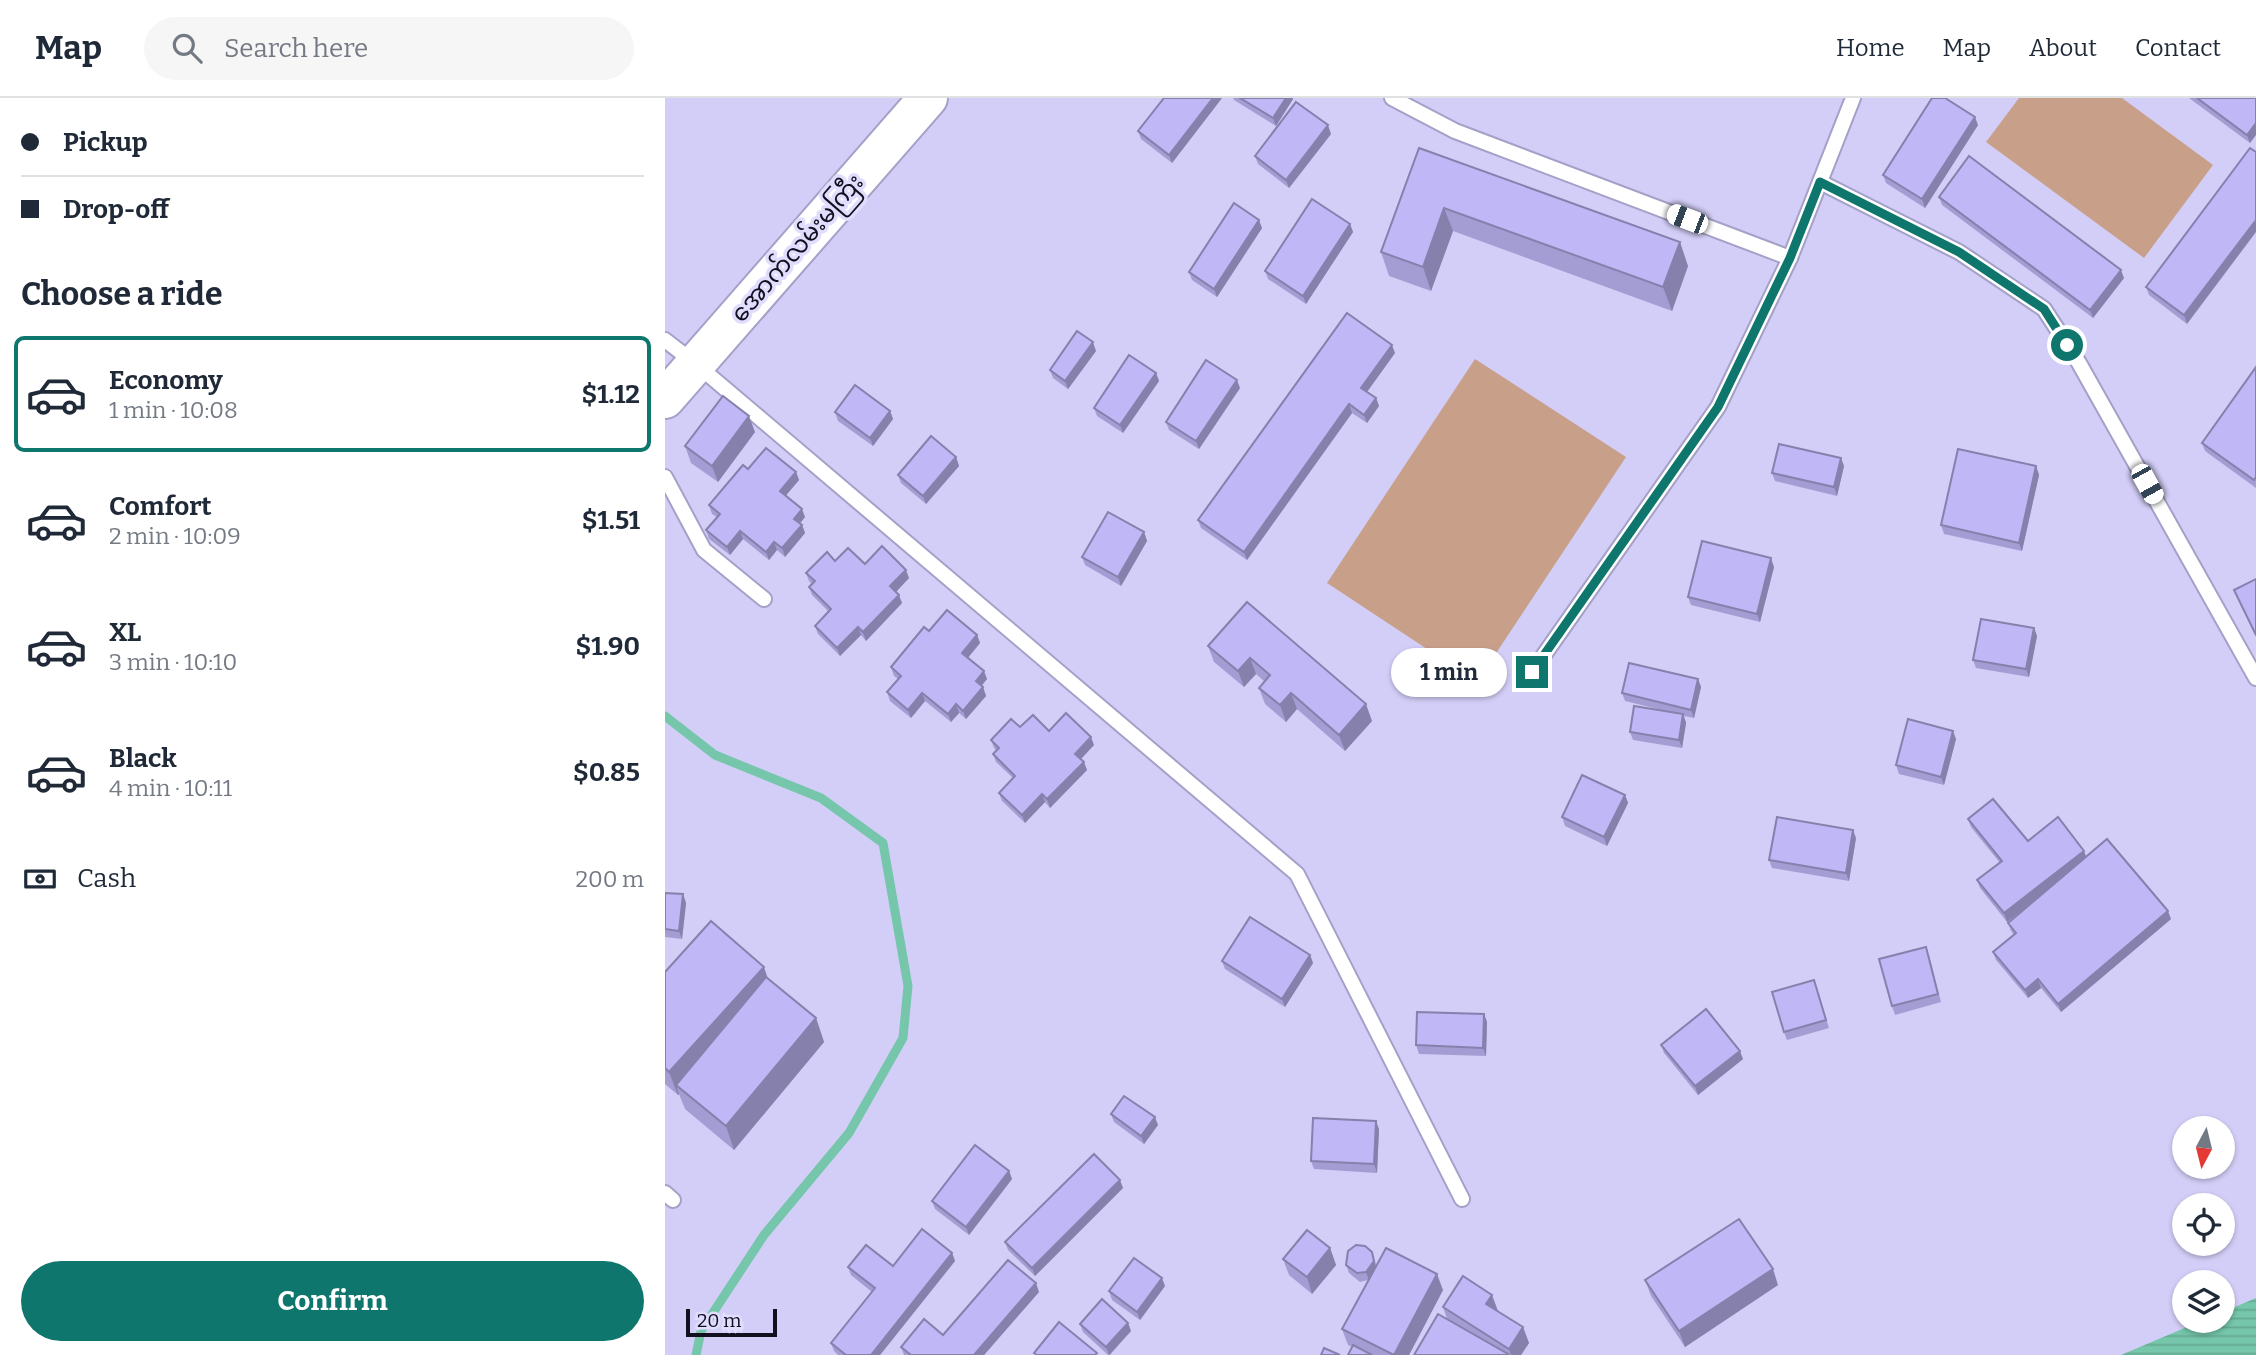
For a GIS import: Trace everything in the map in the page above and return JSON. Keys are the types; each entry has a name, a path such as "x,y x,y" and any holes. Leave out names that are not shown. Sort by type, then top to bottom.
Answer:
{"main road":[{"name":"အောက်လမ်းမကြီး","path":"665,399 928,98"}],"lane":[{"path":"1392,98 1455,131 1790,258"},
{"path":"1532,672 1718,407 1790,258 1853,98"},
{"path":"1820,182 1959,252 2044,309 2079,363 2256,678"},
{"path":"665,340 1297,874 1462,1199"},
{"path":"665,477 704,550 764,599"}],"shaded area":[{"path":"2019,98 2122,98 2213,165 2144,258 1986,142"},
{"path":"1475,359 1626,457 1477,682 1327,583"},
{"path":"2256,1298 2256,1355 2121,1355 2173,1333 2235,1333 2235,1307"}],"building":[{"path":"1164,98 1213,98 1169,155 1138,131"},
{"path":"1240,98 1286,98 1273,118"},
{"path":"1932,98 1945,98 1975,117 1922,199 1883,175"},
{"path":"2197,98 2256,98 2256,123 2247,135"},
{"path":"1296,102 1328,125 1286,180 1255,156"},
{"path":"1419,148 1680,242 1663,287 1444,208 1423,267 1381,252"},
{"path":"2250,148 2256,152 2256,220 2184,315 2146,287"},
{"path":"1969,156 2121,270 2090,310 1939,197"},
{"path":"1312,199 1350,224 1303,296 1265,271"},
{"path":"1234,203 1259,220 1214,289 1189,272"},
{"path":"1347,313 1392,345 1361,388 1376,398 1364,415 1349,404 1244,552 1198,520"},
{"path":"1077,331 1093,342 1065,381 1050,370"},
{"path":"1129,355 1156,373 1120,425 1094,408"},
{"path":"1206,360 1237,380 1196,441 1166,422"},
{"path":"2256,367 2256,477 2254,480 2202,443"},
{"path":"855,385 890,411 870,438 835,412"},
{"path":"723,396 749,416 712,466 685,446"},
{"path":"931,436 956,457 923,496 898,475"},
{"path":"1779,444 1841,458 1834,487 1772,473"},
{"path":"766,448 796,472 780,491 802,509 794,519 802,525 782,548 774,542 766,552 740,531 727,547 706,530 720,514 709,505 743,465 748,469"},
{"path":"1958,449 2036,466 2019,543 1941,525"},
{"path":"1108,512 1144,532 1118,577 1082,557"},
{"path":"1702,541 1771,558 1757,614 1688,597"},
{"path":"882,546 906,570 890,586 899,595 863,632 858,627 837,648 815,626 831,609 809,587 815,581 806,573 827,552 835,561 848,548 865,564"},
{"path":"2256,579 2256,635 2234,590"},
{"path":"1247,602 1366,704 1339,735 1291,693 1280,705 1259,688 1270,675 1250,658 1238,671 1208,646"},
{"path":"947,610 977,635 962,653 984,671 976,681 983,687 963,711 956,704 948,714 922,693 908,710 887,692 901,676 891,667 924,627 929,631"},
{"path":"1981,619 2034,628 2026,669 1973,660"},
{"path":"1629,663 1698,679 1691,710 1622,693"},
{"path":"1634,706 1683,714 1679,740 1630,732"},
{"path":"1066,713 1091,737 1075,754 1084,762 1047,799 1042,794 1022,815 999,793 1015,776 993,754 999,748 991,740 1011,719 1020,727 1033,715 1049,731"},
{"path":"1908,719 1953,731 1941,777 1896,765"},
{"path":"1582,775 1625,795 1604,837 1562,817"},
{"path":"1993,799 2028,841 2058,817 2084,851 2004,913 1977,880 2002,861 1968,819"},
{"path":"1777,817 1853,830 1846,873 1769,860"},
{"path":"2107,839 2168,911 2058,1004 2038,979 2025,990 1993,952 2016,933 2008,923"},
{"path":"665,893 683,894 679,931 665,929"},
{"path":"1250,917 1310,955 1282,999 1222,961"},
{"path":"711,921 764,967 669,1072 665,1068 665,972"},
{"path":"1926,947 1938,994 1892,1006 1879,959"},
{"path":"766,977 816,1018 726,1126 676,1085"},
{"path":"1814,980 1826,1020 1784,1032 1772,992"},
{"path":"1706,1009 1740,1051 1695,1086 1661,1045"},
{"path":"1417,1012 1484,1014 1483,1048 1416,1045"},
{"path":"1124,1096 1155,1117 1141,1136 1111,1114"},
{"path":"1313,1118 1376,1121 1374,1164 1311,1161"},
{"path":"975,1145 1009,1171 966,1227 932,1201"},
{"path":"1094,1154 1120,1180 1032,1268 1005,1242"},
{"path":"1739,1219 1773,1269 1679,1331 1645,1280"},
{"path":"922,1229 952,1253 871,1355 846,1355 831,1343 875,1288 848,1267 866,1245 893,1266"},
{"path":"1307,1230 1330,1248 1307,1277 1283,1259"},
{"path":"1356,1245 1365,1246 1372,1252 1374,1261 1366,1272 1357,1273 1346,1265 1348,1251"},
{"path":"1386,1248 1437,1274 1394,1355 1342,1329"},
{"path":"1134,1258 1162,1278 1137,1312 1109,1291"},
{"path":"1008,1260 1036,1283 974,1355 911,1355 901,1347 924,1319 943,1335"},
{"path":"1463,1276 1492,1295 1486,1304 1523,1327 1509,1349 1443,1307"},
{"path":"1102,1299 1128,1323 1106,1347 1080,1324"},
{"path":"1438,1314 1508,1354 1414,1355"},
{"path":"1059,1322 1097,1353 1034,1353"},
{"path":"1353,1345 1372,1355 1348,1355"},
{"path":"1324,1348 1340,1355 1321,1355"}],"waterway":[{"path":"665,716 715,755 821,798 883,843 908,986 903,1038 849,1133 764,1235 701,1331 696,1355"}],"route":[{"path":"1532,672 1718,407 1790,258 1820,182 1959,252 2044,309 2067,345"}]}
